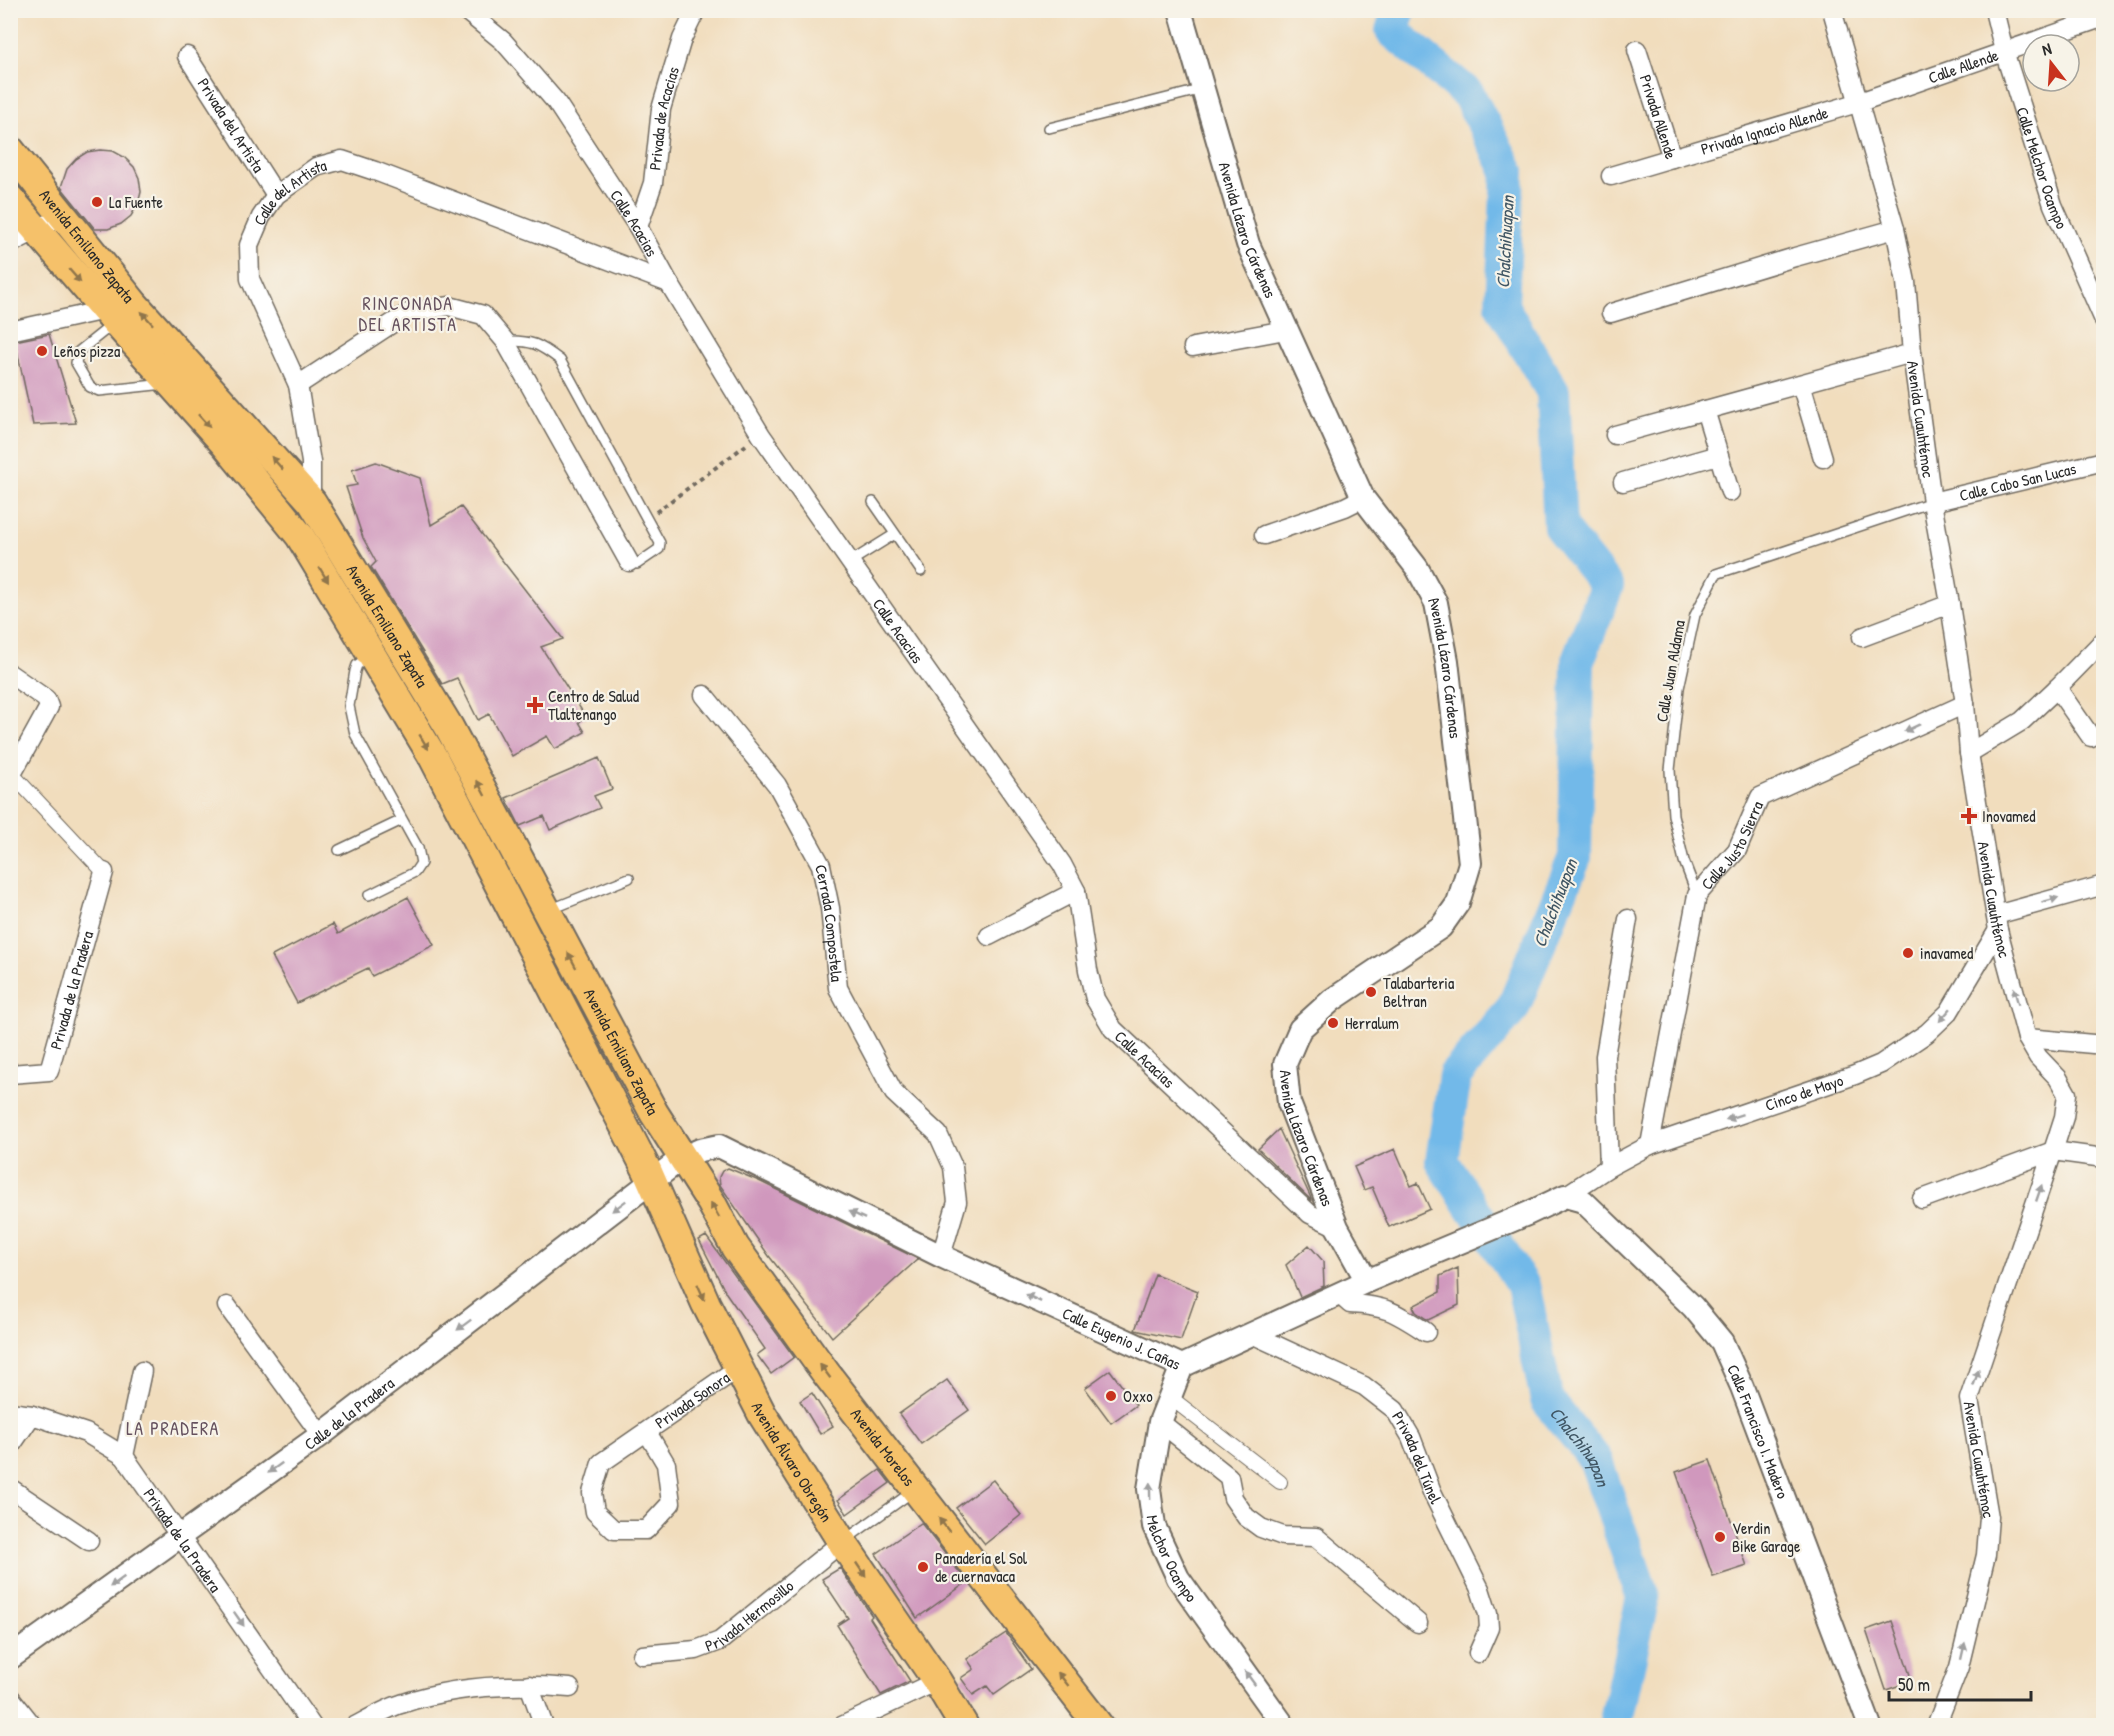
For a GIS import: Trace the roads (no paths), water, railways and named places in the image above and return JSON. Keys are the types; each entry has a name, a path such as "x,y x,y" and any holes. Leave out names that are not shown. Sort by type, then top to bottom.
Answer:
{"main road":[{"name":"Avenida Emiliano Zapata","path":"10,150 134,304 312,502 384,648 433,757 652,1181"},
{"name":"Avenida Emiliano Zapata","path":"10,199 110,316 225,444 300,536 384,648 449,727 654,1113 682,1158"},
{"name":"Avenida Morelos","path":"682,1158 711,1202 735,1247 825,1372 1099,1725"},
{"name":"Avenida Álvaro Obregón","path":"652,1181 706,1304 762,1414 842,1542 937,1681 964,1725"}],"street":[{"name":"Calle Acacias","path":"465,10 503,41 556,102 638,227 669,283 761,435 1062,864 1077,891 1088,970 1095,999 1113,1029 1310,1214 1337,1227"},
{"name":"Privada de Acacias","path":"638,227 653,183 661,109 682,39 696,10"},
{"name":"Avenida Lázaro Cárdenas","path":"1180,10 1248,244 1363,498 1417,568 1436,603 1447,661 1470,863 1458,903 1441,927 1332,1000 1300,1029 1285,1064 1289,1102 1337,1227 1367,1281"},
{"name":"Avenida Cuauhtémoc","path":"1832,10 1895,229 1906,282 1912,353 1932,502 1950,604 1965,704 1969,753 1997,922 2027,1038 2038,1057 2058,1078 2067,1094 2064,1117 1969,1399 1989,1516 1986,1555 1959,1667 1935,1725"},
{"name":"Calle Melchor Ocampo","path":"1994,10 2004,51 2053,205 2103,320"},
{"name":"Calle Allende","path":"1857,103 2103,17"},
{"name":"Privada Allende","path":"1611,176 1672,158 1637,50"},
{"name":"Privada del Artista","path":"187,56 276,195"},
{"name":"Privada Ignacio Allende","path":"1672,158 1857,103"},
{"name":"Calle del Artista","path":"300,536 312,502 311,462 298,385 250,279 249,245 261,217 276,195 316,167 342,160 669,283"},
{"path":"10,244 63,216"},
{"path":"1611,313 1795,256 1895,229"},
{"path":"298,385 408,313 449,306 483,315 505,341 629,562"},
{"path":"10,331 110,316"},
{"path":"1193,347 1285,330"},
{"path":"1615,435 1912,353"},
{"path":"1802,384 1823,458"},
{"path":"1705,410 1730,492"},
{"path":"1623,482 1718,455"},
{"name":"Calle Cabo San Lucas","path":"1932,502 2103,461"},
{"path":"1264,535 1346,507 1363,498"},
{"path":"1862,637 1950,604"},
{"path":"1969,753 2022,721 2103,640"},
{"path":"10,674 46,699 49,704 12,774 104,872"},
{"path":"2057,688 2091,737"},
{"name":"Cerrada Compostela","path":"704,695 777,785 821,865 830,908 838,988 894,1093 938,1134 952,1167 957,1202 941,1256"},
{"name":"Calle Justo Sierra","path":"1650,1145 1698,895 1737,850 1760,797 1965,704"},
{"name":"Privada de la Pradera","path":"10,1074 49,1071 104,872"},
{"path":"1997,922 2103,885"},
{"path":"989,936 1077,891"},
{"path":"1609,1167 1605,1056 1628,920"},
{"name":"Cinco de Mayo","path":"1565,1196 1609,1167 1650,1145 1844,1079 1881,1064 1928,1033 1949,1012 1997,922"},
{"path":"2027,1038 2103,1045"},
{"name":"Calle Eugenio J. Cañas","path":"682,1158 700,1150 719,1146 941,1256 1182,1366 1254,1335 1367,1281 1565,1196"},
{"path":"1922,1199 2053,1151 2103,1158"},
{"name":"Calle de la Pradera","path":"10,1658 321,1435 682,1158"},
{"name":"Calle Francisco I. Madero","path":"1565,1196 1583,1201 1693,1307 1722,1342 1750,1408 1870,1725"},
{"path":"1340,1295 1350,1305 1376,1305 1393,1311 1426,1332"},
{"path":"227,1306 321,1435"},
{"name":"Privada del Túnel","path":"1254,1335 1364,1386 1395,1410 1410,1437 1432,1492 1480,1588 1488,1614 1489,1628 1478,1653"},
{"name":"Melchor Ocampo","path":"1182,1366 1160,1422 1149,1489 1154,1526 1178,1578 1284,1725"},
{"name":"Privada Sonora","path":"647,1432 666,1464 671,1503 646,1530 614,1530 595,1512 592,1493 601,1463 738,1368"},
{"path":"124,1456 142,1371"},
{"path":"1171,1398 1280,1482"},
{"name":"Privada de la Pradera","path":"10,1412 32,1415 86,1433 124,1456 312,1725"},
{"path":"10,1447 32,1415"},
{"path":"1160,1422 1229,1477 1233,1498 1246,1517 1261,1528 1283,1536 1316,1537 1418,1623"},
{"path":"10,1488 89,1541"},
{"name":"Privada Hermosillo","path":"642,1655 696,1650 720,1641 842,1542"},
{"path":"842,1725 937,1681"},
{"path":"355,1725 400,1704 462,1688 529,1685 570,1688"},
{"path":"529,1685 544,1725"},
{"path":"10,1698 33,1725"}],"lane":[{"path":"1050,128 1203,89"},
{"path":"110,316 78,352 76,363 90,387 99,391 170,383"},
{"path":"505,341 526,340 545,348 560,360 660,543 659,549 637,564 629,562"},
{"path":"873,502 921,571"},
{"name":"Calle Juan Aldama","path":"1698,895 1684,861 1673,815 1670,770 1679,688 1695,615 1716,574 1932,502"},
{"path":"850,562 895,534"},
{"path":"369,895 415,872 421,863 418,848 355,734 349,706 357,665 384,648"},
{"path":"339,850 402,820"},
{"path":"546,911 629,878"},
{"path":"842,1542 916,1488"}],"waterway":[{"name":"Chalchihuapan","path":"1399,10 1392,31 1468,94 1508,171 1502,306 1553,392 1560,527 1607,586 1578,660 1575,857 1513,1008 1455,1075 1442,1161 1523,1285 1547,1400 1595,1459 1643,1597 1615,1726"}],"place":[{"name":"La Fuente","path":"97,202"},
{"name":"Leños pizza","path":"42,351"},
{"name":"Centro de Salud Tlaltenango","path":"535,705"},
{"name":"Inovamed","path":"1969,816"},
{"name":"inavamed","path":"1908,953"},
{"name":"Talabarteria Beltran","path":"1371,992"},
{"name":"Herralum","path":"1333,1023"},
{"name":"Oxxo","path":"1111,1396"},
{"name":"Verdin Bike Garage","path":"1720,1537"},
{"name":"Panadería el Sol de cuernavaca","path":"923,1567"}],"district":[{"name":"RINCONADA DEL ARTISTA","path":"408,313"},
{"name":"LA PRADERA","path":"173,1428"}]}
